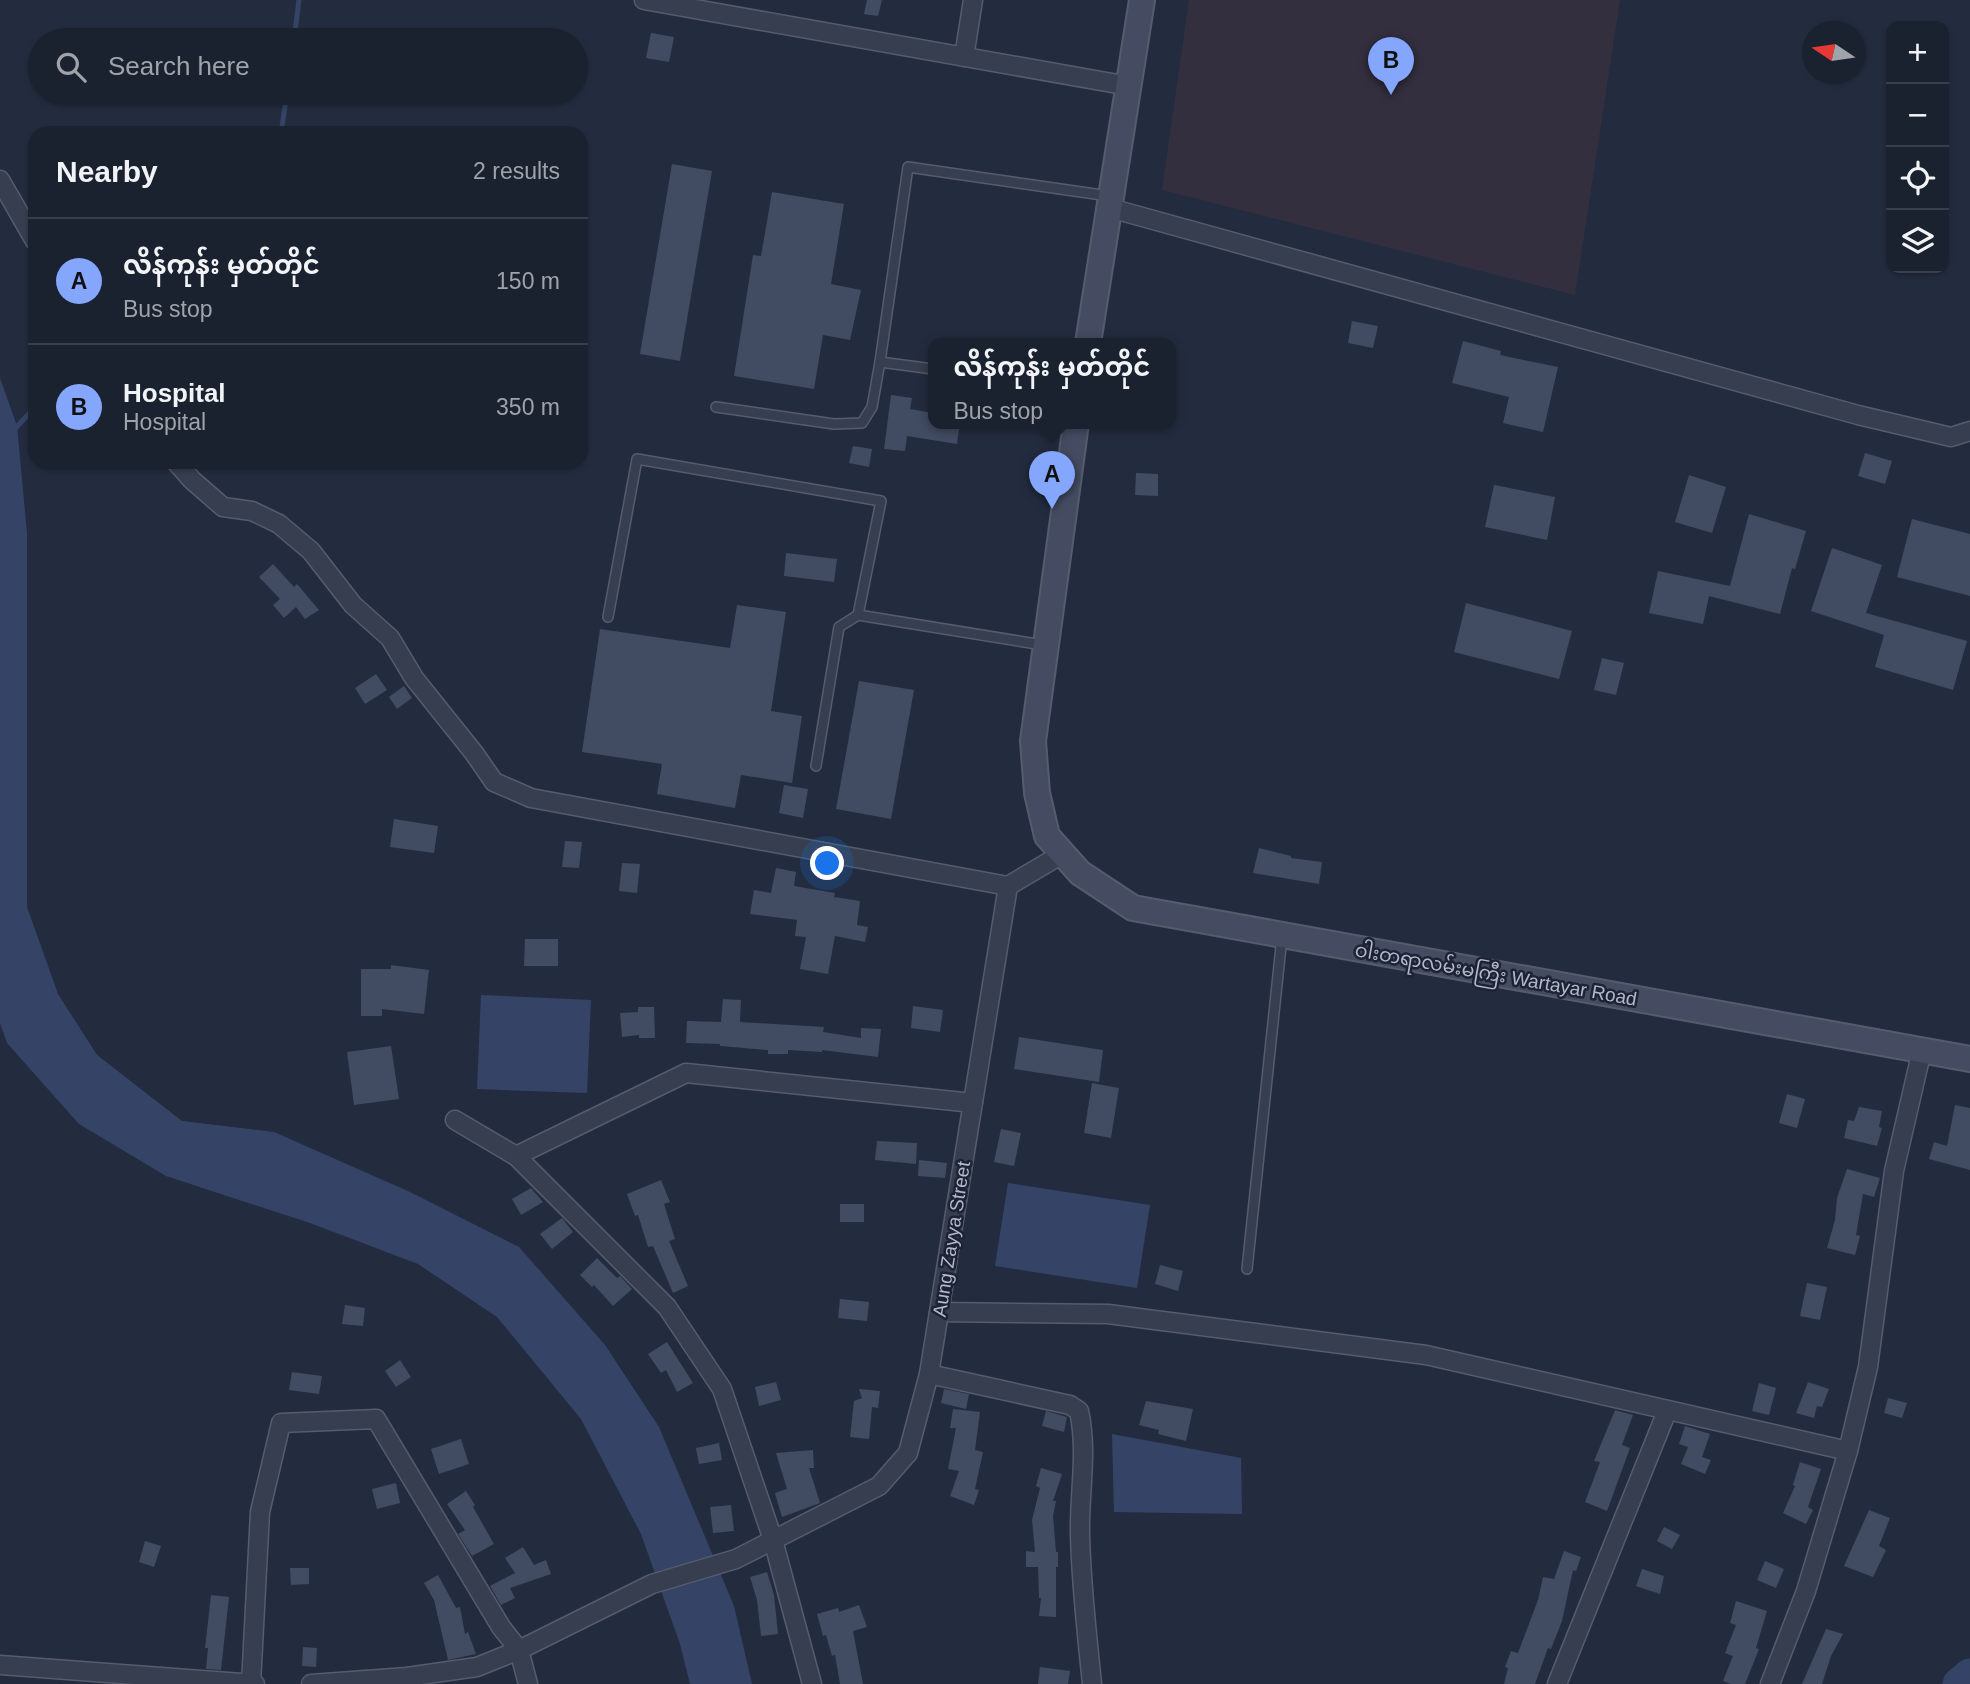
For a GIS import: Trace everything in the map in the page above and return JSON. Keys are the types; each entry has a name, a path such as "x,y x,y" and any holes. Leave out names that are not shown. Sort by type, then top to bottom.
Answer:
{"street":[{"path":"643,0 1129,86"},
{"path":"964,57 973,0"},
{"path":"1089,338 1142,0"},
{"path":"0,180 28,229"},
{"path":"1111,203 1858,415 1951,437 1970,431"},
{"path":"182,469 223,507 253,511 279,524 311,551 352,605 390,638 414,678 467,743 494,782 531,798 1009,886 1056,845 1037,793 1033,741 1075,429"},
{"name":"ဝါးတရာလမ်းမကြီး Wartayar Road","path":"1056,845 1080,873 1133,908 1970,1059"},
{"name":"Aung Zayya Street","path":"310,1684 477,1667 519,1650 652,1584 736,1559 879,1486 908,1453 929,1374 1009,886"},
{"path":"1770,1684 1806,1591 1847,1451 1868,1367 1894,1171 1922,1051"},
{"path":"516,1156 686,1073 973,1103"},
{"path":"455,1119 516,1156 667,1307 722,1389 773,1540 812,1684"},
{"path":"939,1312 1108,1314 1426,1355 1847,1451"},
{"path":"929,1374 1070,1405 1079,1411 1084,1440 1080,1533 1092,1684"},
{"path":"1557,1684 1667,1410"},
{"path":"0,1665 253,1684 260,1512 281,1423 376,1419 501,1627 519,1650 528,1684"}],"lane":[{"path":"716,407 834,424 862,423 872,407 908,167 1111,203"},
{"path":"880,362 928,368"},
{"path":"608,617 636,459 881,501 858,615"},
{"path":"816,766 839,627 858,615 1047,646"},
{"path":"1247,1269 1282,935"}],"shaded area":[{"path":"1189,0 1620,0 1575,295 1162,190"}],"water":[{"path":"0,378 17,426 27,533 27,907 58,994 97,1055 182,1121 274,1132 410,1192 519,1247 605,1345 659,1427 734,1606 752,1684 690,1684 680,1644 641,1534 581,1419 497,1317 418,1264 310,1223 166,1176 79,1124 7,1043 0,1023"},
{"path":"481,995 591,1000 587,1093 477,1089"},
{"path":"1008,1183 1150,1205 1137,1288 995,1266"},
{"path":"1112,1434 1241,1458 1242,1514 1114,1512"}],"building":[{"path":"867,0 882,0 878,16 864,14"},
{"path":"651,33 674,37 669,62 646,58"},
{"path":"672,164 712,171 680,361 640,354"},
{"path":"772,192 844,204 831,284 861,290 850,340 823,335 814,389 734,376 753,255 761,256"},
{"path":"1352,321 1378,326 1373,348 1348,343"},
{"path":"1463,341 1501,351 1500,355 1558,367 1543,432 1503,423 1509,397 1452,383"},
{"path":"891,395 912,398 910,409 928,412 928,429 959,429 957,444 907,436 905,451 884,449"},
{"path":"853,446 872,449 869,467 849,463"},
{"path":"1865,453 1892,461 1885,484 1858,476"},
{"path":"1136,473 1158,474 1158,496 1135,495"},
{"path":"1689,475 1726,487 1712,533 1675,522"},
{"path":"1494,485 1555,497 1547,540 1485,527"},
{"path":"1749,514 1806,531 1795,569 1792,568 1780,614 1709,596 1703,624 1649,613 1658,571 1730,586"},
{"path":"1912,519 1970,534 1970,596 1897,577"},
{"path":"1832,548 1882,565 1866,613 1967,641 1953,690 1875,667 1884,635 1811,611"},
{"path":"786,553 837,559 834,582 784,576"},
{"path":"273,564 294,587 297,584 319,610 305,619 296,607 284,618 273,605 280,599 259,577"},
{"path":"1466,603 1572,631 1559,679 1454,652"},
{"path":"737,605 786,612 771,711 802,716 792,783 741,775 735,808 657,794 662,764 582,752 600,629 730,648"},
{"path":"1602,658 1624,663 1616,695 1594,690"},
{"path":"376,674 387,690 365,704 355,688"},
{"path":"859,681 914,690 891,819 836,809"},
{"path":"404,686 412,698 397,709 389,697"},
{"path":"784,785 808,789 803,818 779,813"},
{"path":"394,819 438,826 434,853 390,847"},
{"path":"565,841 582,842 579,868 562,867"},
{"path":"1259,848 1291,858 1322,862 1319,884 1253,873"},
{"path":"622,863 640,864 637,893 619,891"},
{"path":"776,868 796,872 794,886 835,893 834,897 860,901 857,925 868,927 865,942 835,936 828,974 800,969 806,937 795,936 797,920 750,914 754,890 771,893"},
{"path":"525,939 558,939 558,966 524,966"},
{"path":"391,965 429,970 424,1014 382,1009 382,1016 361,1016 361,969 391,969"},
{"path":"723,999 741,1000 740,1022 824,1027 823,1032 861,1038 861,1028 881,1029 878,1057 822,1050 788,1050 788,1054 768,1054 768,1050 686,1043 687,1021 721,1022"},
{"path":"913,1006 943,1010 940,1032 911,1028"},
{"path":"638,1007 654,1007 655,1038 639,1038 639,1035 622,1037 620,1013 638,1012"},
{"path":"1019,1037 1103,1050 1099,1082 1014,1069"},
{"path":"391,1046 399,1099 354,1105 347,1052"},
{"path":"1092,1083 1119,1088 1111,1138 1084,1133"},
{"path":"1787,1094 1805,1099 1797,1128 1779,1123"},
{"path":"1955,1105 1970,1108 1970,1170 1929,1159 1934,1142 1947,1146"},
{"path":"1859,1107 1882,1111 1879,1127 1882,1128 1877,1146 1844,1138 1848,1120 1854,1121"},
{"path":"1001,1129 1021,1133 1014,1166 994,1162"},
{"path":"877,1141 917,1143 916,1164 875,1160"},
{"path":"919,1160 947,1163 945,1178 918,1176"},
{"path":"1847,1169 1880,1178 1874,1197 1863,1194 1856,1235 1860,1236 1855,1255 1827,1248 1835,1220 1837,1198"},
{"path":"661,1180 670,1202 664,1204 675,1239 669,1241 688,1286 673,1293 653,1246 648,1247 638,1215 635,1216 627,1194"},
{"path":"531,1188 543,1202 521,1215 512,1199"},
{"path":"840,1204 864,1204 864,1222 840,1222"},
{"path":"562,1218 573,1232 552,1249 540,1234"},
{"path":"597,1258 632,1289 613,1306 594,1285 592,1287 580,1275"},
{"path":"1160,1265 1183,1271 1178,1291 1155,1284"},
{"path":"1807,1283 1827,1287 1820,1320 1800,1316"},
{"path":"840,1299 869,1302 867,1321 838,1318"},
{"path":"345,1305 365,1308 363,1326 342,1324"},
{"path":"667,1342 693,1383 677,1392 666,1370 661,1373 648,1354"},
{"path":"400,1360 411,1377 396,1387 385,1371"},
{"path":"292,1372 322,1376 319,1394 289,1390"},
{"path":"776,1382 781,1400 759,1406 755,1387"},
{"path":"1808,1382 1829,1389 1822,1407 1817,1406 1814,1418 1796,1413"},
{"path":"1759,1383 1776,1388 1769,1415 1752,1411"},
{"path":"859,1389 880,1391 878,1408 872,1407 869,1439 850,1437 854,1401 862,1398"},
{"path":"944,1389 969,1394 966,1409 941,1403"},
{"path":"1888,1398 1907,1403 1902,1418 1884,1413"},
{"path":"1146,1401 1193,1409 1186,1441 1158,1434 1159,1430 1139,1425"},
{"path":"953,1409 980,1412 975,1450 983,1452 975,1489 979,1490 974,1505 950,1496 959,1471 948,1469 956,1428 950,1428"},
{"path":"1615,1410 1633,1415 1622,1445 1630,1448 1607,1511 1585,1502 1600,1462 1594,1461"},
{"path":"1046,1411 1067,1417 1064,1432 1042,1426"},
{"path":"1685,1426 1710,1434 1702,1457 1711,1460 1705,1474 1681,1464 1688,1447 1679,1444"},
{"path":"461,1439 469,1464 439,1474 431,1449"},
{"path":"719,1443 722,1460 699,1464 696,1448"},
{"path":"813,1450 814,1468 809,1468 820,1503 782,1517 775,1493 787,1489 776,1453"},
{"path":"1800,1462 1821,1469 1808,1507 1813,1510 1806,1524 1783,1513 1795,1486 1793,1485"},
{"path":"1041,1468 1062,1474 1053,1501 1056,1501 1053,1516 1058,1552 1056,1617 1039,1616 1041,1598 1038,1567 1026,1567 1026,1551 1035,1552 1032,1520 1040,1488 1036,1486"},
{"path":"396,1483 400,1503 377,1509 372,1489"},
{"path":"466,1491 494,1544 472,1556 458,1534 465,1530 447,1504"},
{"path":"731,1505 734,1531 713,1533 710,1507"},
{"path":"1869,1510 1890,1518 1879,1546 1886,1550 1873,1577 1844,1566"},
{"path":"1664,1527 1680,1535 1672,1549 1657,1541"},
{"path":"145,1541 161,1546 154,1567 139,1562"},
{"path":"523,1547 534,1565 546,1560 551,1574 510,1588 515,1598 501,1605 490,1586 515,1573 505,1558"},
{"path":"1564,1551 1581,1557 1576,1571 1573,1570 1562,1621 1551,1649 1548,1648 1535,1684 1504,1684 1508,1668 1505,1667 1511,1651 1518,1653 1538,1600 1543,1577 1554,1579"},
{"path":"1765,1561 1784,1569 1776,1588 1757,1580"},
{"path":"290,1568 309,1568 309,1584 291,1585"},
{"path":"1642,1569 1664,1576 1660,1594 1636,1586"},
{"path":"767,1572 774,1595 778,1634 761,1636 757,1600 750,1577"},
{"path":"438,1575 456,1608 460,1607 465,1634 468,1632 476,1654 448,1660 434,1600 424,1583"},
{"path":"211,1595 229,1597 221,1670 206,1669 208,1648 205,1648"},
{"path":"1736,1601 1767,1611 1756,1648 1759,1649 1745,1684 1723,1681 1733,1656 1725,1653 1736,1625 1730,1623"},
{"path":"859,1605 867,1627 853,1631 863,1684 840,1684 835,1655 832,1656 826,1635 823,1636 817,1614 838,1608 839,1612"},
{"path":"1826,1629 1843,1634 1831,1656 1822,1684 1802,1684"},
{"path":"303,1647 317,1648 316,1667 302,1666"},
{"path":"1040,1667 1070,1671 1068,1684 1038,1684"}],"waterway":[{"path":"296,28 299,0"},
{"path":"282,126 285,105"},
{"path":"13,431 28,415"},
{"path":"1959,1684 1970,1675"}],"place":[{"name":"Hospital","path":"1391,95"},
{"name":"လိန်ကုန်း မှတ်တိုင်","path":"1052,509"}]}
